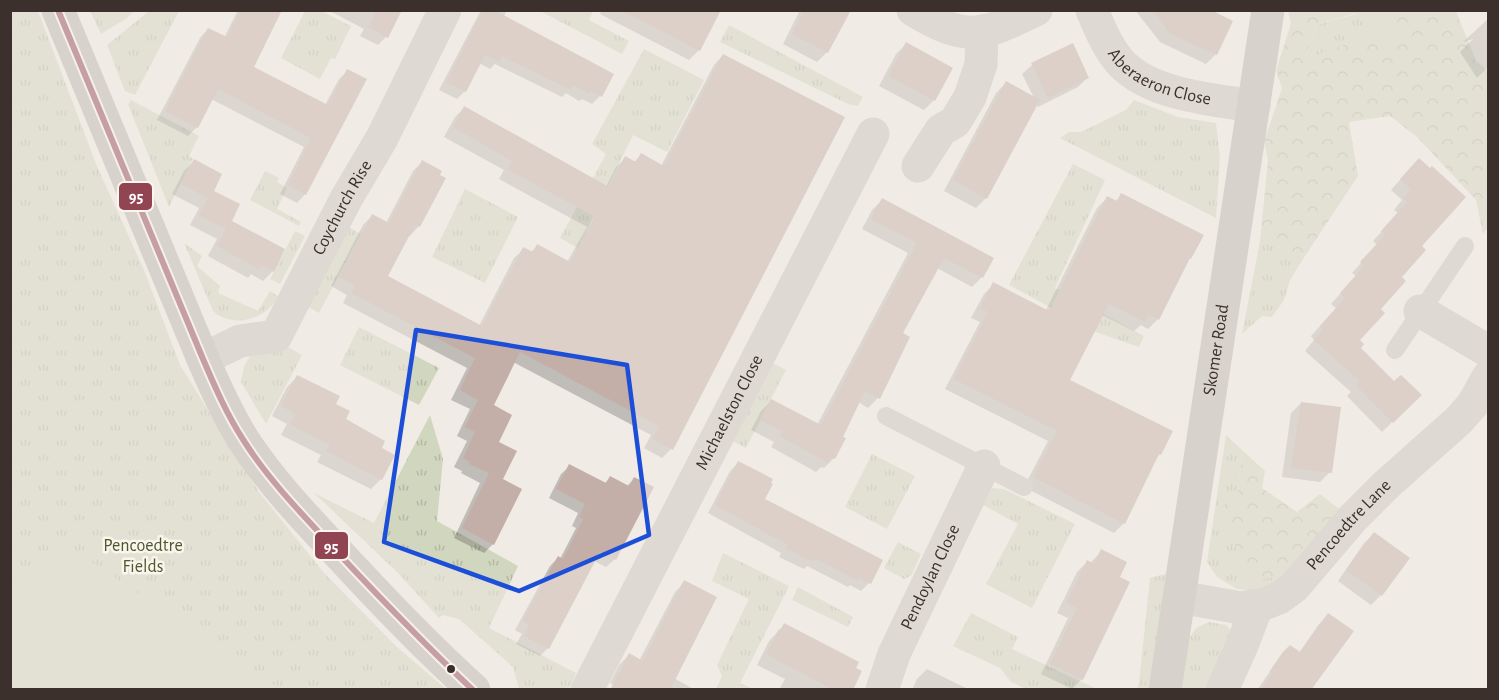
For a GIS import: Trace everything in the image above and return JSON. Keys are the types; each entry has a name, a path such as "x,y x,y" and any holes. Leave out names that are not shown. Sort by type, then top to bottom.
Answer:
{"street":[{"path":"58,10 219,397 245,442 282,490 397,616 474,690"},
{"name":"Coychurch Rise","path":"203,359 240,341 276,336 346,199 382,138 445,10"},
{"path":"913,10 937,25 952,31 982,31 1004,26 1036,10"},
{"name":"Aberaeron Close","path":"1092,10 1109,47 1120,63 1131,72 1172,91 1254,106"},
{"name":"Skomer Road","path":"1165,690 1268,10"},
{"path":"918,166 941,130 955,122 970,97 981,64 982,31"},
{"name":"Michaelston Close","path":"587,690 873,134"},
{"path":"1420,311 1488,351"},
{"name":"Pencoedtre Lane","path":"1179,597 1241,608 1257,606 1279,598 1294,587 1353,518 1386,485 1483,397"},
{"name":"Pendoylan Close","path":"882,690 894,654 984,466"},
{"path":"1222,690 1257,606"}],"lane":[{"path":"1395,350 1465,246"},
{"path":"885,416 1024,488"}],"highlighted area":[{"path":"416,330 627,365 649,535 519,591 384,542"}],"green space":[{"name":"Pencoedtre Fields","path":"10,11 38,11 96,164 144,270 180,365 259,492 324,573 397,647 446,689 11,689"},
{"path":"90,11 134,11 101,34"},
{"path":"149,11 179,11 135,95 125,91 107,45"},
{"path":"305,11 321,11 351,26 335,59 331,58 320,79 281,58"},
{"path":"540,11 593,11 589,20 629,41 622,54"},
{"path":"1288,11 1356,11 1356,13 1316,25 1305,59 1375,34 1393,43 1395,31 1378,18 1378,11 1456,11 1476,61 1488,71 1488,227 1483,234 1476,200 1416,136 1390,116 1349,122 1358,176 1305,256 1260,241 1268,160 1264,142 1282,88 1276,71 1291,23"},
{"path":"1356,11 1378,11 1378,18 1395,31 1393,44 1346,45 1305,60 1316,25 1356,14"},
{"path":"729,25 863,97 858,106 848,104 720,42"},
{"path":"644,49 704,80 667,152 633,135 578,248 560,238 606,154 592,144"},
{"path":"131,100 199,136 189,156 193,159 169,207 128,104"},
{"path":"1134,100 1178,117 1216,123 1220,157 1216,218 1060,138 1069,132 1081,132 1126,110"},
{"path":"1073,164 1105,180 1055,288 1144,336 1139,347 1096,332 1009,285"},
{"path":"265,171 279,178 277,182 287,188 277,209 301,222 299,226 250,200"},
{"path":"465,189 518,217 485,283 432,257"},
{"path":"11,197 48,231 11,272"},
{"path":"347,226 361,234 319,313 308,307"},
{"path":"295,231 305,236 280,284 270,279"},
{"path":"1260,241 1305,256 1290,280 1284,300 1272,317 1262,316 1242,334"},
{"path":"184,243 202,256 197,266 220,286 218,293 258,311 270,291 279,297 271,307 253,318 231,320 218,315 213,311"},
{"path":"359,327 439,368 419,405 340,365"},
{"path":"272,338 302,355 266,424 241,382 244,367 252,352"},
{"path":"769,361 786,370 746,448 728,439"},
{"path":"430,415 443,459 437,521 518,566 489,628 576,673 569,689 519,689 513,667 459,619 443,615 439,618 398,573 314,493 374,523"},
{"path":"1226,435 1242,450 1238,492 1291,577 1260,592 1237,589 1217,577 1207,562"},
{"path":"1242,450 1265,471 1262,488 1297,512 1320,494 1348,516 1299,576 1258,579 1242,565 1222,507 1238,492"},
{"path":"872,454 915,476 887,529 845,507"},
{"path":"992,488 1004,489 1075,524 1032,608 986,584 1018,524 983,505"},
{"path":"57,539 280,689 11,689 11,605"},
{"path":"898,542 921,554 911,576 904,579 884,568"},
{"path":"723,553 789,586 740,683 753,689 716,689 722,676 717,665 749,599 712,581"},
{"path":"1166,574 1149,689 1137,690 1150,578"},
{"path":"798,587 853,617 848,627 792,600"},
{"path":"971,613 1018,637 1012,649 1097,689 1026,689 1011,682 1000,668 953,646"},
{"path":"1209,622 1226,625 1234,633 1214,689 1181,690 1188,640 1196,628"}],"building":[{"path":"241,10 282,10 254,67 328,105 347,69 367,79 306,195 288,185 311,138 218,89 198,128 165,111 208,28 227,37"},
{"path":"377,10 402,10 388,38 368,27"},
{"path":"483,10 494,10 614,74 602,97 590,91 589,94 573,85 571,90 502,56 499,62 485,55 466,92 446,82"},
{"path":"621,10 721,10 700,51"},
{"path":"804,10 851,10 828,53 792,34"},
{"path":"1153,10 1211,10 1233,21 1217,55 1169,33"},
{"path":"906,42 953,68 935,101 888,76"},
{"path":"1073,43 1089,78 1048,98 1031,63"},
{"path":"723,54 845,117 673,450 652,439 659,426 520,352 494,405 512,415 499,442 517,451 503,479 522,489 494,545 462,528 489,473 469,464 470,462 463,458 475,432 465,427 478,400 460,390 475,358 351,293 355,285 339,277 372,214 389,223 422,160 442,171 440,175 446,178 420,227 415,225 388,276 482,326 523,247 533,252 537,244 570,262 595,217 507,169 512,161 453,127 464,106 609,187 625,156 636,162 641,153 664,166"},
{"path":"1006,81 1040,100 987,199 953,180"},
{"path":"1419,158 1430,168 1432,166 1466,197 1422,246 1426,250 1402,277 1406,281 1381,309 1385,313 1360,340 1364,344 1361,348 1394,381 1401,375 1422,395 1393,423 1356,385 1360,381 1314,340 1323,329 1320,326 1345,298 1340,293 1364,266 1360,262 1386,234 1381,231 1407,202 1403,199 1411,189 1400,179"},
{"path":"194,159 222,174 214,191 240,204 232,221 285,249 274,272 261,265 259,269 217,246 226,229 199,215 208,198 181,184"},
{"path":"1121,193 1204,235 1159,320 1149,314 1145,322 1109,304 1070,380 1173,431 1161,455 1159,454 1125,524 1033,477 1057,431 954,379 988,312 980,308 993,282 1049,311 1107,196 1117,201"},
{"path":"882,198 994,258 983,278 944,258 903,333 910,337 880,399 865,391 843,437 846,438 835,459 831,457 828,463 780,436 782,431 760,420 771,399 821,425 917,243 871,219"},
{"path":"297,375 340,396 336,404 350,411 346,419 385,441 382,448 395,455 382,480 326,451 330,445 290,424 296,414 281,406"},
{"path":"1301,402 1341,407 1332,473 1291,468"},
{"path":"738,461 773,479 771,483 773,484 765,499 883,560 871,584 858,578 857,580 815,558 813,562 786,548 788,545 715,505"},
{"path":"569,464 606,483 610,476 629,486 634,477 654,487 616,560 600,552 549,649 524,636 529,625 522,621 558,556 563,559 583,519 579,517 585,504 556,489"},
{"path":"1374,532 1410,558 1382,596 1346,570"},
{"path":"1101,549 1127,562 1120,577 1130,582 1083,680 1050,664 1077,608 1066,603 1087,560 1094,564"},
{"path":"684,580 717,597 670,690 610,690 629,653 643,661"},
{"path":"1328,613 1354,631 1311,690 1260,690 1283,652 1290,645 1300,652"},
{"path":"784,623 859,662 856,668 862,671 853,690 834,690 766,654"}],"transit line":[{"name":"95","path":"58,10 203,359 238,431 265,471 301,513 404,623 473,690"}]}
